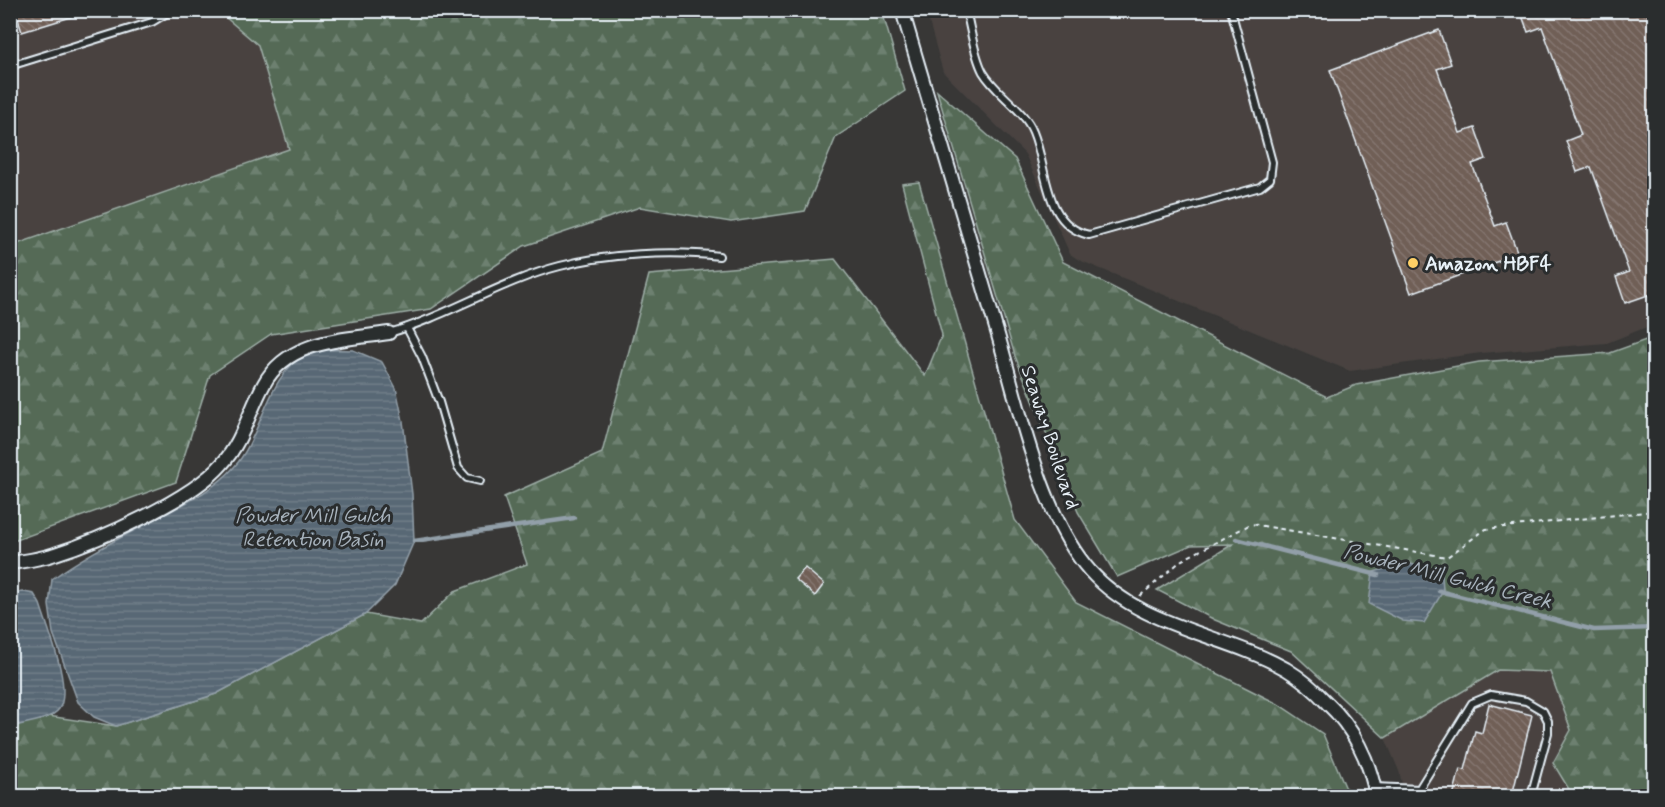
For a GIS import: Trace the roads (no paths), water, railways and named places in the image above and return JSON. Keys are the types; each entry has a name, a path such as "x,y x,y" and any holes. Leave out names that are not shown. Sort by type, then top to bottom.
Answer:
{"street":[{"name":"Seaway Boulevard","path":"902,10 1052,511 1071,547 1091,572 1115,594 1176,626 1244,650 1285,669 1310,685 1345,719 1364,754 1375,792"},
{"path":"10,563 55,554 122,526 194,489 222,465 242,436 265,382 280,364 304,348 389,333"}],"lane":[{"path":"10,66 152,21 172,10"},
{"path":"966,10 983,72 1033,131 1053,204 1062,220 1074,232 1089,235 1260,187 1270,179 1272,162 1231,10"},
{"path":"10,213 14,225 10,226"},
{"path":"389,333 407,328 560,266 685,251 719,256"},
{"path":"407,328 422,357 439,402 458,468 467,478 480,481"},
{"path":"1375,792 1420,793 1472,703 1491,695 1526,701 1543,711 1548,721 1548,733 1531,796"}],"water":[{"name":"Powder Mill Gulch Retention Basin","path":"353,350 382,362 396,388 403,421 412,494 414,541 395,585 366,614 216,694 116,726 94,717 78,702 53,633 49,605 52,579 94,552 194,498 227,474 244,454 274,389 294,363 307,354 318,351"},
{"path":"1407,563 1442,573 1443,591 1424,623 1403,621 1369,604 1373,572"},
{"path":"11,593 34,594 40,604 61,673 62,699 59,709 50,716 11,727"}],"waterway":[{"name":"Powder Mill Gulch Creek","path":"414,541 574,518"},
{"name":"Powder Mill Gulch Creek","path":"1236,539 1378,575"},
{"name":"Powder Mill Gulch Creek","path":"1439,591 1594,630 1654,628"}],"place":[{"name":"Amazon HBF4","path":"1413,263"}]}
